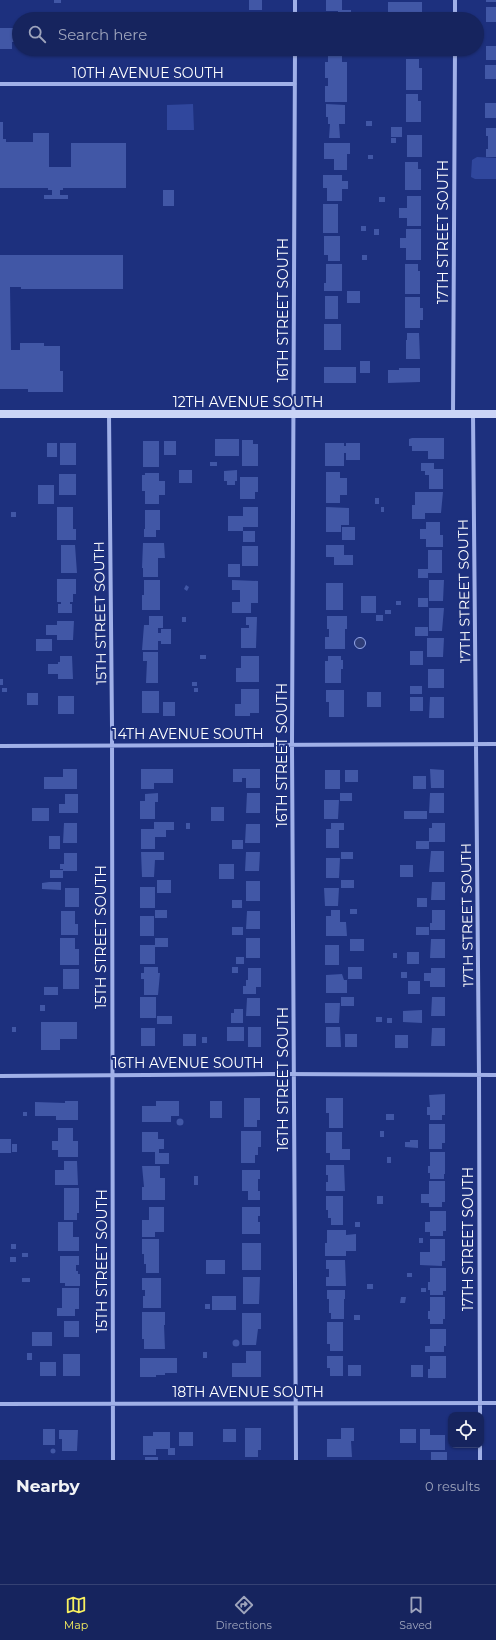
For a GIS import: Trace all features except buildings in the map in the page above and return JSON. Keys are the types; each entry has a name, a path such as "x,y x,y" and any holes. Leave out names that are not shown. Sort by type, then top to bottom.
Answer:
{"street":[{"path":"295,0 295,12"},
{"path":"455,0 455,12"},
{"name":"16TH STREET SOUTH","path":"295,56 292,745 296,1460"},
{"name":"17TH STREET SOUTH","path":"453,414 455,56"},
{"name":"10TH AVENUE SOUTH","path":"0,84 295,84"},
{"name":"12TH AVENUE SOUTH","path":"0,414 496,414"},
{"name":"15TH STREET SOUTH","path":"109,414 112,744 113,1460"},
{"name":"17TH STREET SOUTH","path":"473,414 479,1075 480,1412"},
{"name":"14TH AVENUE SOUTH","path":"0,746 112,744 496,744"},
{"name":"16TH AVENUE SOUTH","path":"0,1076 294,1074 496,1075"},
{"name":"18TH AVENUE SOUTH","path":"0,1404 296,1402 496,1403"},
{"path":"480,1448 480,1460"}],"shaded area":[{"path":"193,104 194,130 167,130 167,105"},
{"path":"477,157 496,158 496,179 475,179 471,177 472,160"},
{"path":"360,637 364,639 366,643 364,647 360,649 356,647 354,643 356,639"}]}
